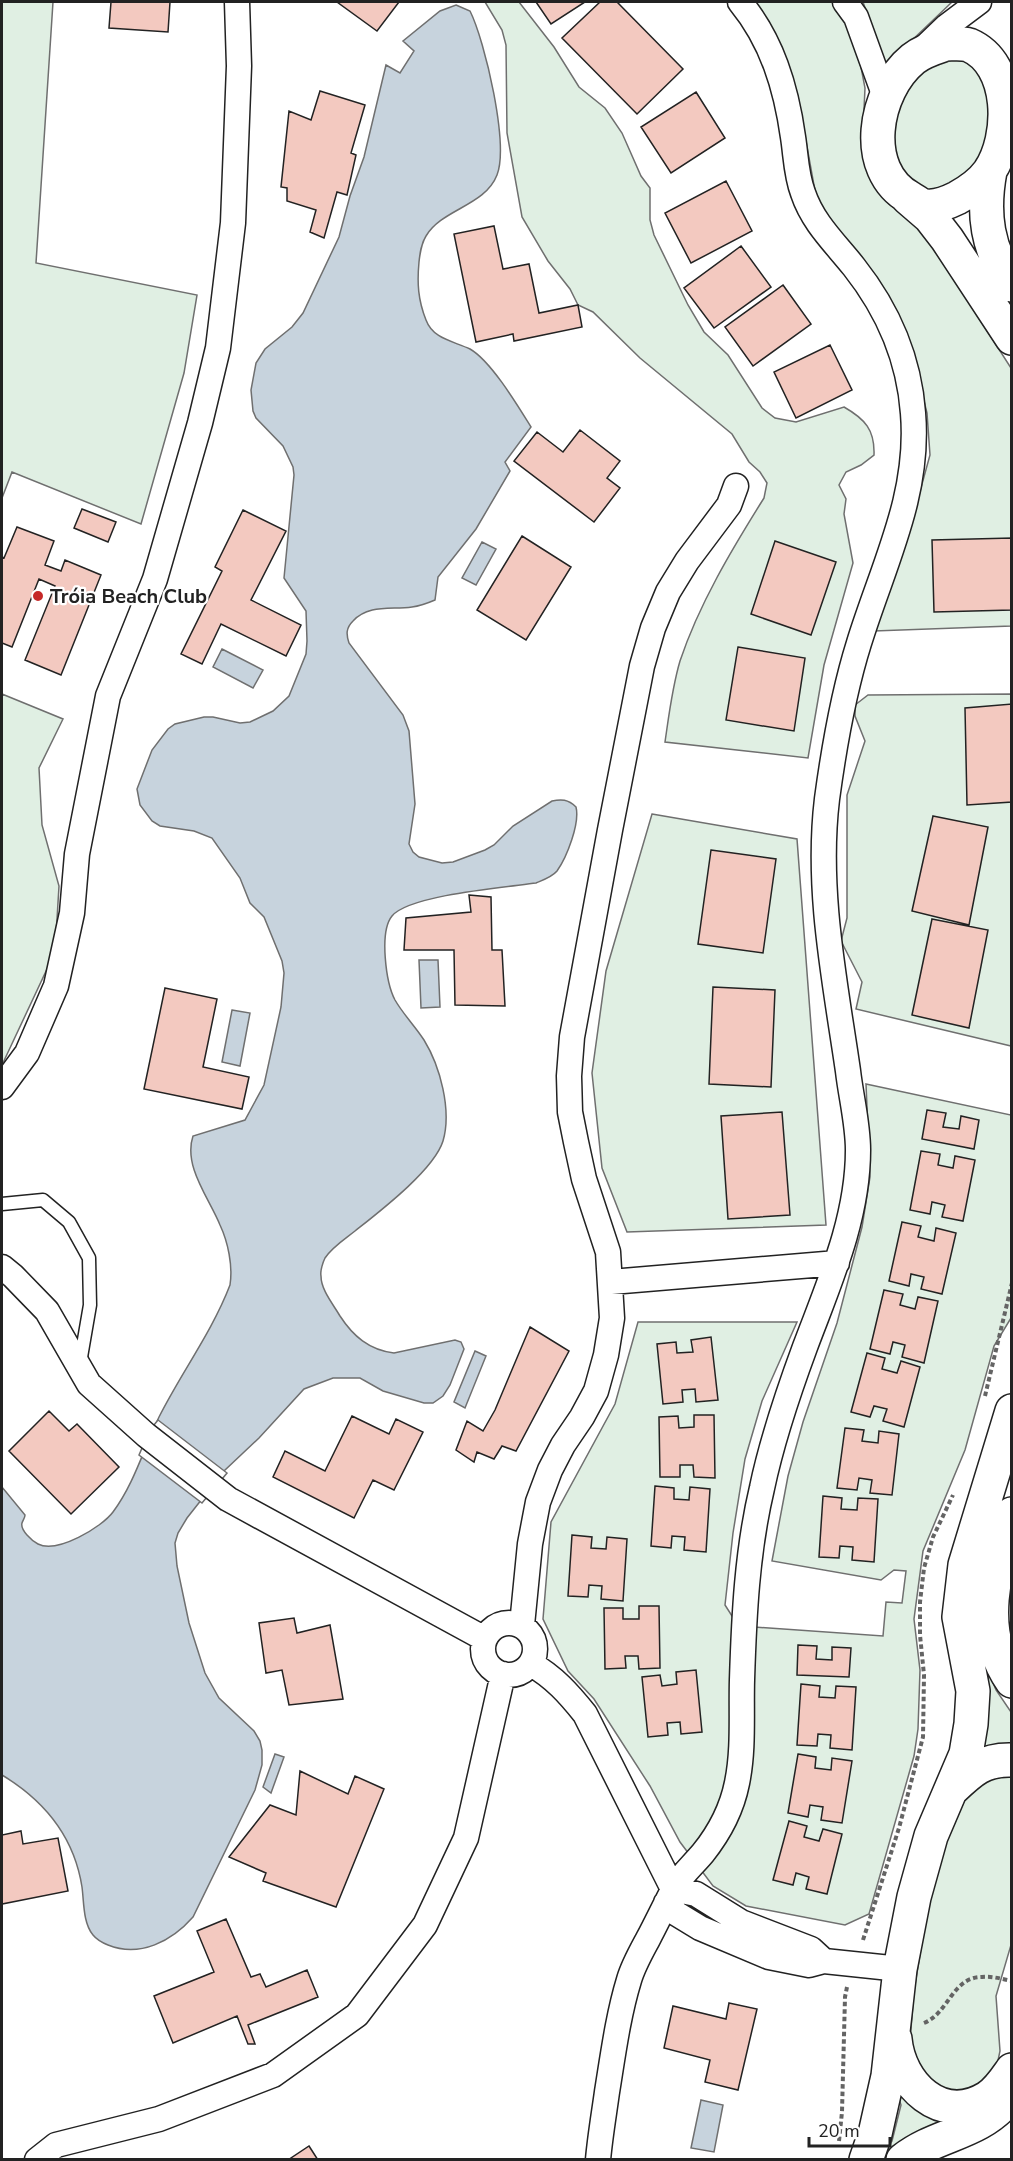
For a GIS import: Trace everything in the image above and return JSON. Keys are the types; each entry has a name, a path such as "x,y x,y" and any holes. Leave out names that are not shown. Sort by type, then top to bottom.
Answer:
{"main road":[{"path":"1011,285 994,255 987,225 985,197 990,171 1002,142 1009,112 1003,81 993,62 981,52 967,44 946,44 927,50 912,60 897,76 885,97 877,140 880,161 889,177 904,195 930,217 947,239 1011,338"},
{"path":"904,195 924,206 943,205 961,196 990,171"},
{"path":"852,2152 874,2134 888,2076 900,1969 914,1897 931,1836 966,1754 973,1691 959,1617 965,1565 997,1407"},
{"path":"1011,1514 998,1559 991,1596 993,1637 1004,1671 1011,1681"},
{"path":"948,1793 974,1768 992,1761 1011,1760"},
{"path":"894,2023 897,2052 906,2074 919,2091 933,2102 950,2107 966,2105 986,2098 1001,2086 1011,2070"},
{"path":"903,2160 940,2139 974,2127 996,2112 1011,2092"}],"street":[{"path":"2,1087 27,1053 56,986 72,913 77,854 108,696 155,579 200,423 218,348 233,223 240,66 237,2"},
{"path":"598,2160 614,2044 630,1976 678,1881 705,1850 733,1803 739,1778 743,1634 751,1544 761,1492 771,1449 793,1379 837,1263 848,1224 856,1182 858,1146 829,941 825,894 826,807 846,692 858,646 897,534 910,486 915,445 907,367 891,325 871,290 814,218 803,195 787,102 777,65 763,33 740,2"},
{"path":"845,2 856,17 885,97"},
{"path":"912,60 947,26 979,2"},
{"path":"522,1625 530,1544 538,1502 563,1444 596,1391 606,1355 612,1318 608,1252 584,1179 570,1112 569,1076 572,1037 644,656 668,592 687,561 729,505 736,486"},
{"path":"611,1282 837,1263"},
{"path":"2,1267 47,1311 89,1384 146,1435 228,1499 485,1639"},
{"path":"512,1622 522,1625 535,1641 535,1656 531,1664 518,1674 503,1674 492,1669 483,1654 485,1639 493,1628 502,1623 512,1622"},
{"path":"531,1664 546,1672 566,1690 585,1714 670,1896 676,1914 700,1928 769,1957 809,1965 824,1961 900,1969"},
{"path":"37,2160 56,2145 159,2119 273,2075 357,2015 425,1925 466,1838 503,1674"}],"lane":[{"path":"2,1204 43,1200 69,1222 89,1258 90,1305 80,1367"}],"path":[{"path":"997,1407 1011,1283"},
{"path":"852,2152 842,2112 844,1997 899,1828 923,1737 924,1675 920,1635 920,1602 924,1568 933,1537 954,1491"},
{"path":"894,2023 910,2026 935,2019 960,1985 969,1979 982,1977 1011,1981"}],"green space":[{"path":"2,2 53,2 36,263 197,295 184,373 141,524 12,472 2,498"},
{"path":"485,2 519,2 554,47 579,87 605,108 622,133 641,176 650,188 650,220 654,235 688,305 704,332 728,355 762,408 775,418 796,422 844,407 863,421 873,439 874,455 861,465 846,472 839,485 846,499 844,514 853,563 824,665 808,758 665,742 675,681 688,640 717,577 764,498 767,483 760,472 749,462 732,434 640,358 593,312 578,305 570,289 548,261 522,217 507,133 506,45 502,30"},
{"path":"752,2 835,2 848,28 861,67 865,88 863,131 865,162 873,184 889,204 912,221 934,248 1011,368 1011,626 874,631 905,546 930,455 927,413 918,376 817,202 798,97 782,48"},
{"path":"863,2 952,2 885,66"},
{"path":"948,58 975,62 991,89 987,148 965,179 928,192 914,184 902,169 896,154 894,138 896,121 909,89 919,76 933,64"},
{"path":"2,694 63,719 39,768 42,825 59,886 55,952 2,1065"},
{"path":"1011,694 1011,1046 856,1009 862,982 841,941 847,918 847,795 865,741 855,716 855,705 868,695"},
{"path":"652,814 797,839 826,1225 627,1232 602,1168 592,1073 606,971"},
{"path":"866,1084 1011,1115 1011,1318 994,1346 965,1450 923,1551 914,1619 920,1670 918,1729 914,1756 869,1914 845,1925 746,1906 713,1886 680,1842 650,1786 594,1699 568,1671 543,1619 551,1522 615,1404 638,1322 797,1322 762,1401 745,1459 733,1533 725,1605 738,1622 754,1627 883,1636 886,1602 902,1603 906,1571 894,1570 881,1580 772,1561 788,1476 803,1422 837,1323 862,1227 870,1177"},
{"path":"986,1666 996,1690 1011,1712 1011,1744 981,1752 988,1709"},
{"path":"1011,1772 1011,1945 996,1996 1000,2051 996,2070 985,2083 957,2095 928,2085 910,2041 914,1991 927,1912 946,1843 968,1792 981,1780"},
{"path":"894,2083 955,2120 889,2159 881,2160 892,2141 901,2105"}],"shaded area":[{"path":"456,5 470,11 482,45 498,117 500,160 497,175 483,194 442,219 426,236 419,262 420,298 423,313 433,331 444,339 470,349 487,363 531,427 505,462 510,471 476,529 438,577 435,600 415,607 366,612 351,624 347,637 349,643 403,715 409,731 415,804 409,844 419,857 442,863 453,862 485,850 494,845 513,826 552,801 564,800 573,804 576,807 576,822 565,857 557,871 550,877 536,883 437,897 402,909 392,916 388,924 385,958 389,982 395,1000 424,1040 435,1062 445,1102 443,1141 429,1165 418,1177 328,1254 322,1267 322,1281 328,1297 345,1323 362,1341 377,1349 394,1353 455,1340 461,1342 464,1349 450,1385 443,1396 433,1403 424,1403 383,1391 360,1378 333,1378 304,1389 259,1438 224,1471 178,1533 175,1543 177,1566 189,1623 205,1673 219,1698 254,1731 260,1741 262,1765 255,1790 193,1917 185,1926 155,1945 120,1949 100,1941 90,1930 78,1869 65,1836 32,1796 2,1775 2,1487 25,1515 22,1526 25,1532 38,1544 46,1546 67,1542 99,1525 107,1518 127,1490 159,1417 205,1336 230,1285 230,1262 225,1239 194,1170 191,1147 193,1136 245,1120 264,1085 281,1007 284,973 282,961 264,917 250,903 240,878 212,838 194,831 160,826 152,821 140,805 137,789 152,750 168,729 175,724 204,717 240,723 250,722 273,711 289,696 306,654 307,641 306,611 284,578 294,475 293,467 283,446 256,418 253,411 251,390 256,363 265,349 292,327 303,313 339,237 364,157 386,65 400,73 414,51 403,41 440,11"},
{"path":"482,542 496,549 476,585 462,578"},
{"path":"222,649 263,670 253,688 213,667"},
{"path":"419,960 438,960 440,1007 421,1008"},
{"path":"232,1010 250,1013 240,1066 222,1062"},
{"path":"475,1351 486,1356 465,1408 454,1402"},
{"path":"275,1754 284,1757 271,1793 263,1787"},
{"path":"701,2100 723,2105 714,2152 691,2148"}],"pier":[{"path":"158,1420 227,1473 202,1503 139,1455 150,1430"}],"building":[{"path":"111,2 170,2 168,32 109,28"},
{"path":"337,2 399,2 377,31"},
{"path":"536,2 585,2 551,24"},
{"path":"600,2 617,2 683,69 637,114 562,38"},
{"path":"320,91 365,105 351,153 356,155 347,195 337,192 324,238 310,232 316,210 287,201 287,188 281,187 289,111 311,120"},
{"path":"696,92 725,138 671,173 641,127"},
{"path":"726,181 752,231 691,263 665,213"},
{"path":"494,226 503,269 529,264 539,313 578,305 582,327 514,341 513,334 476,342 454,234"},
{"path":"741,246 771,287 714,328 684,288"},
{"path":"783,285 811,324 753,366 725,327"},
{"path":"830,345 852,390 796,418 774,372"},
{"path":"580,430 620,461 607,478 620,488 594,522 514,461 537,432 563,452"},
{"path":"82,509 116,522 108,542 74,528"},
{"path":"243,510 286,531 251,600 301,625 286,656 221,624 202,664 181,654 222,571 215,567"},
{"path":"17,527 54,541 45,565 61,571 65,560 101,575 61,675 25,660 55,586 39,579 12,647 2,643 2,557 4,558"},
{"path":"522,536 571,567 526,640 477,610"},
{"path":"1012,538 1012,610 934,612 932,540"},
{"path":"775,541 836,562 811,635 751,614"},
{"path":"738,647 805,658 794,731 726,720"},
{"path":"1012,704 1012,802 967,805 965,708"},
{"path":"933,816 988,827 969,925 912,911"},
{"path":"711,850 776,859 763,953 698,944"},
{"path":"469,895 491,897 492,950 502,950 505,1006 455,1005 454,950 404,950 406,918 471,912"},
{"path":"932,919 988,930 969,1028 912,1015"},
{"path":"713,987 775,990 771,1087 709,1084"},
{"path":"165,988 217,999 203,1067 249,1077 242,1109 144,1089"},
{"path":"927,1110 946,1113 943,1127 959,1129 961,1116 979,1120 974,1149 922,1139"},
{"path":"782,1112 790,1215 728,1219 721,1116"},
{"path":"921,1151 940,1154 938,1165 953,1168 955,1156 975,1160 963,1221 942,1217 945,1205 932,1202 930,1214 910,1210"},
{"path":"902,1222 921,1226 918,1237 934,1241 936,1228 956,1233 942,1294 921,1289 924,1277 911,1274 909,1286 889,1281"},
{"path":"884,1290 903,1294 900,1305 915,1309 918,1297 938,1301 924,1363 902,1357 905,1345 893,1342 890,1354 870,1349"},
{"path":"530,1327 569,1351 516,1451 502,1446 494,1459 477,1452 474,1462 456,1450 467,1421 483,1431 495,1410"},
{"path":"711,1337 718,1400 696,1402 695,1389 682,1390 683,1402 663,1404 657,1344 676,1342 677,1353 693,1352 691,1340"},
{"path":"867,1353 885,1358 882,1369 897,1373 901,1361 920,1367 904,1427 883,1421 887,1409 874,1406 870,1417 851,1412"},
{"path":"49,1411 69,1431 77,1424 119,1467 71,1514 9,1451"},
{"path":"694,1415 714,1415 715,1478 694,1477 693,1465 680,1465 680,1477 660,1477 659,1417 678,1416 679,1428 694,1427"},
{"path":"352,1416 389,1434 396,1419 423,1432 394,1490 373,1480 354,1518 273,1477 285,1451 325,1471"},
{"path":"845,1428 864,1430 862,1441 878,1443 879,1431 899,1434 892,1495 870,1493 872,1480 859,1478 857,1490 837,1488"},
{"path":"655,1486 674,1488 674,1499 689,1500 690,1487 710,1489 706,1552 684,1550 685,1537 672,1536 671,1548 651,1546"},
{"path":"823,1496 842,1498 841,1509 857,1510 858,1498 878,1499 874,1562 852,1560 853,1547 840,1546 839,1558 819,1557"},
{"path":"572,1535 592,1537 591,1548 606,1549 607,1537 627,1539 623,1601 601,1599 602,1586 589,1585 588,1597 568,1596"},
{"path":"639,1606 659,1606 660,1668 639,1669 638,1656 625,1656 626,1668 605,1669 604,1608 623,1608 623,1619 639,1619"},
{"path":"294,1618 297,1633 330,1625 343,1699 289,1705 282,1670 266,1673 259,1623"},
{"path":"798,1645 817,1646 816,1659 832,1660 832,1647 851,1648 849,1677 797,1675"},
{"path":"696,1670 702,1732 681,1734 680,1722 667,1723 668,1735 648,1737 642,1677 660,1675 662,1686 677,1684 676,1672"},
{"path":"801,1684 820,1686 819,1697 835,1698 836,1686 856,1687 852,1750 830,1748 831,1735 818,1734 817,1746 797,1745"},
{"path":"798,1754 816,1757 815,1768 831,1770 832,1758 852,1761 842,1823 821,1820 823,1807 810,1805 808,1817 788,1813"},
{"path":"300,1771 348,1794 355,1776 384,1789 336,1907 263,1881 266,1873 229,1857 270,1805 296,1815"},
{"path":"789,1821 807,1826 804,1837 819,1841 823,1829 842,1834 827,1894 806,1889 809,1877 796,1873 793,1885 773,1880"},
{"path":"21,1831 23,1844 58,1838 68,1891 2,1904 2,1835"},
{"path":"226,1919 251,1977 260,1974 266,1987 307,1970 318,1997 248,2025 255,2044 248,2044 237,2016 173,2043 154,1996 214,1972 197,1931"},
{"path":"729,2003 757,2009 738,2090 705,2082 710,2060 664,2048 673,2006 726,2019"},
{"path":"309,2146 318,2160 288,2160"}],"place":[{"name":"Tróia Beach Club","path":"38,596"}]}
